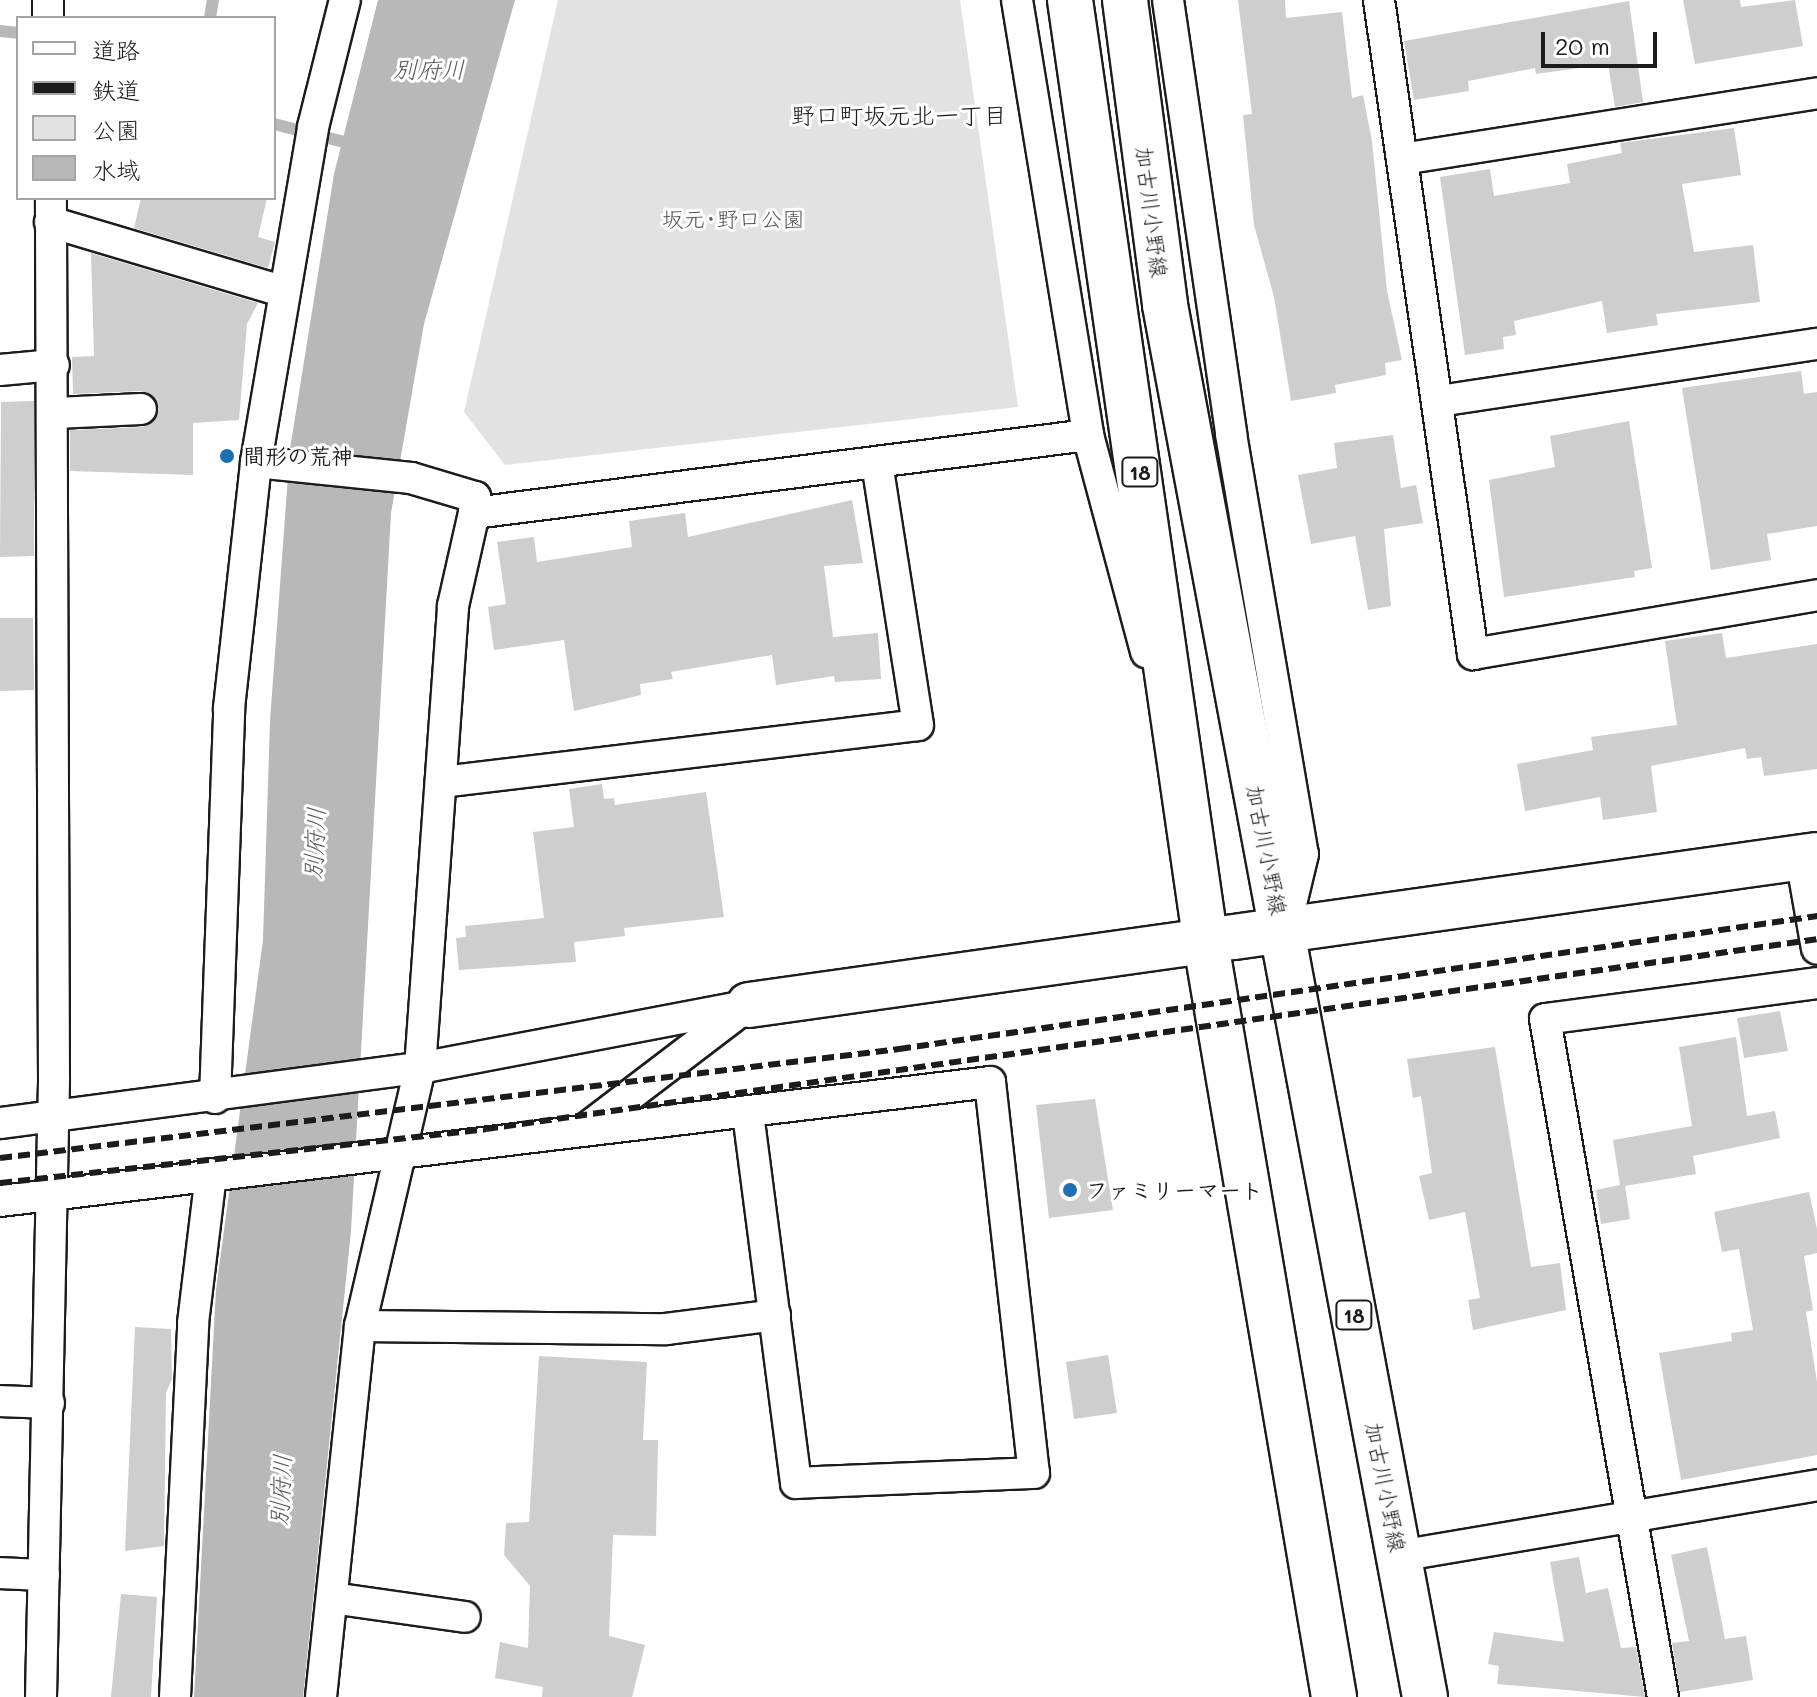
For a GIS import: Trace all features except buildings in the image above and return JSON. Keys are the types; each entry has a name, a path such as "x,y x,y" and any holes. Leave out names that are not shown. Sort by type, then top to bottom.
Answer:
{"main road":[{"name":"18","path":"1070,0 1191,821 1206,944 1334,1697"},
{"name":"加古川小野線","path":"1125,0 1165,305 1425,1697"},
{"path":"749,1005 1283,934 1809,856"}],"street":[{"path":"215,1098 229,708 256,462 282,291 310,140 345,0"},
{"path":"1017,0 1088,435 1191,821"},
{"path":"1168,0 1231,434 1303,854 1283,934"},
{"path":"1379,0 1473,654 1817,595"},
{"path":"1402,159 1817,93"},
{"path":"41,1697 54,1117 56,413 50,210 282,291"},
{"path":"1439,401 1817,344"},
{"path":"0,370 54,365"},
{"path":"56,413 141,409"},
{"path":"474,513 1088,435"},
{"path":"256,462 411,478 475,497 453,606 420,1068 385,1156 360,1326 321,1697"},
{"path":"441,782 918,725 877,464"},
{"path":"1809,856 1817,949"},
{"path":"1663,1697 1635,1518 1545,1019 1817,983"},
{"path":"0,1123 215,1098 420,1068 749,1005"},
{"path":"581,1132 749,1005"},
{"path":"0,1201 211,1174 385,1156 748,1111 990,1082 1034,1473 796,1483 748,1111"},
{"path":"175,1697 193,1323 211,1174"},
{"path":"360,1326 666,1329 775,1315"},
{"path":"0,1401 49,1403"},
{"path":"1399,1556 1817,1485"},
{"path":"0,1573 44,1575"},
{"path":"332,1598 465,1617"}],"green space":[{"name":"坂元･野口公園","path":"558,0 960,0 1018,407 505,465 464,412"}],"water":[{"name":"別府川","path":"378,0 515,0 424,324 391,513 351,1231 303,1697 194,1697 216,1290 263,940 270,721 290,449 334,174"}],"waterway":[{"path":"210,16 213,0"},
{"path":"0,31 16,33"},
{"path":"276,125 356,145"}],"railway":[{"path":"0,1158 899,1049 1817,916"},
{"path":"0,1183 486,1129 1817,939"}],"place":[{"name":"間形の荒神","path":"227,456"},
{"name":"ファミリーマート","path":"1070,1190"}],"district":[{"name":"野口町坂元北一丁目","path":"899,115"}]}
